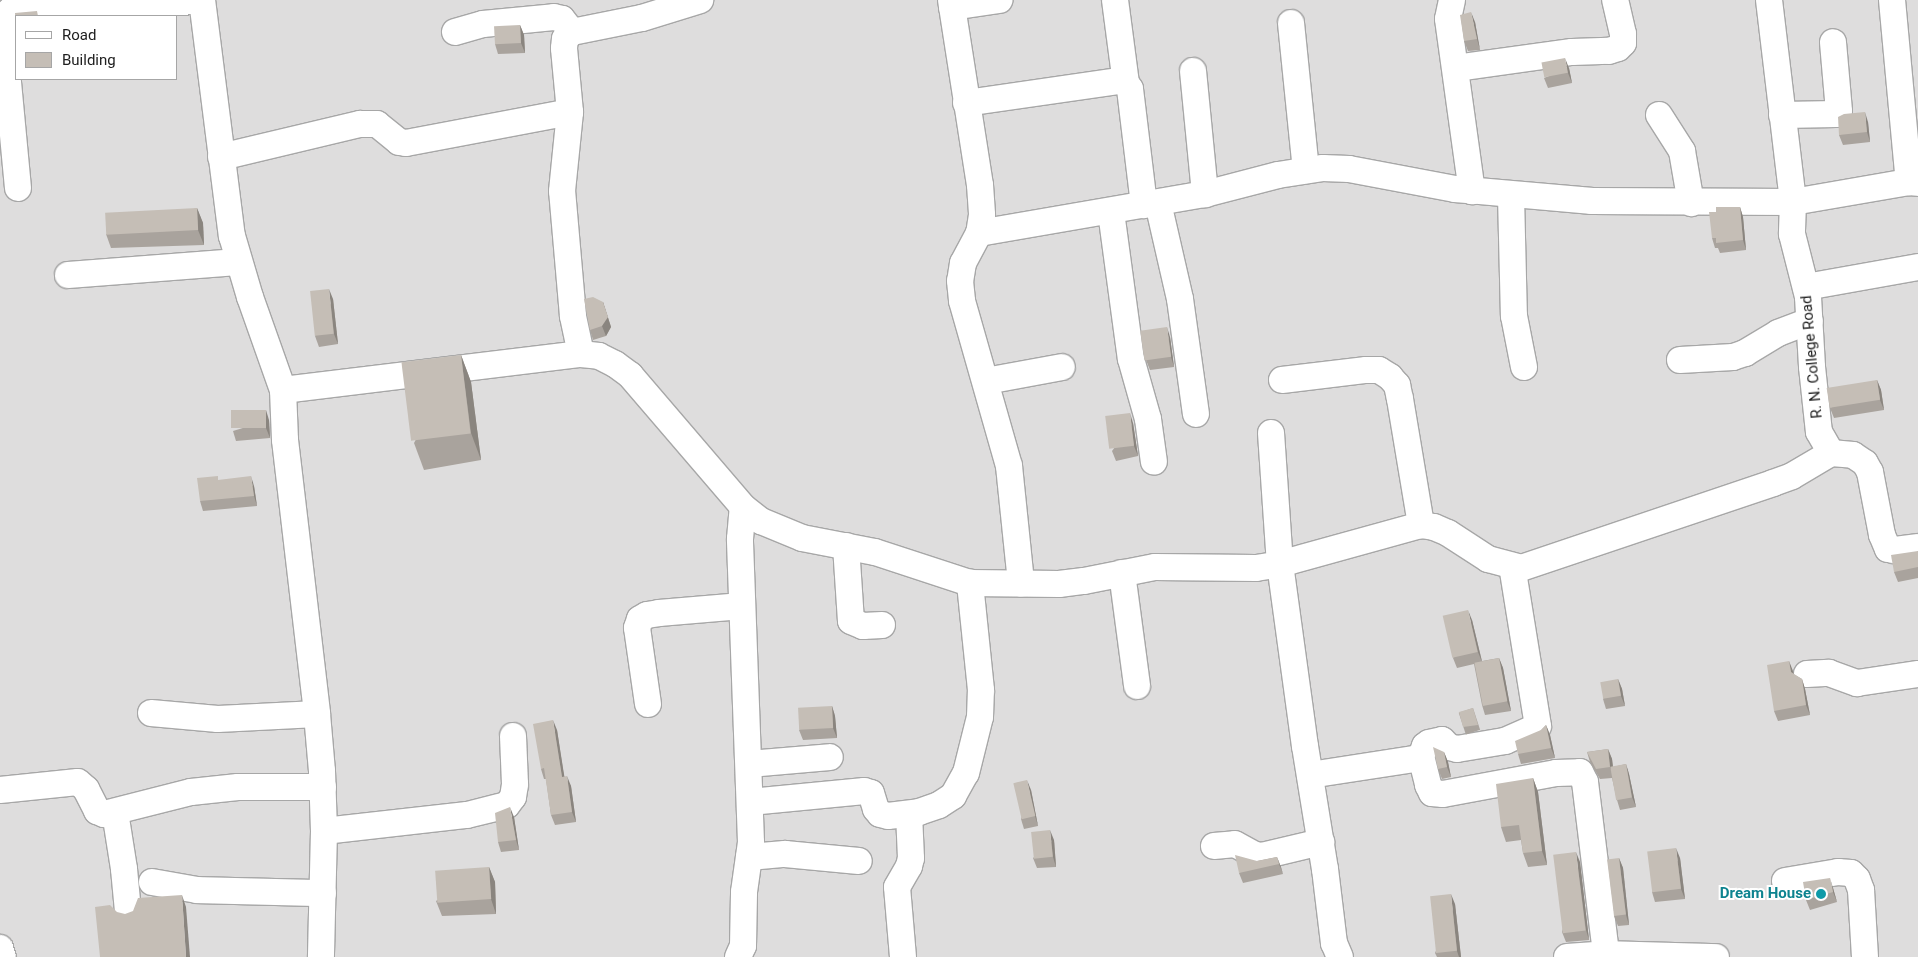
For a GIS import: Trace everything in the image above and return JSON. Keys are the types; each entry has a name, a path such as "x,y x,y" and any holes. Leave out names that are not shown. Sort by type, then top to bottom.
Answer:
{"street":[{"path":"18,188 5,112 4,16 12,9 202,0 221,157 238,262 282,390 285,440 317,714 324,831 321,957"},
{"path":"581,354 573,316 562,191 570,112 564,48 565,39 572,32 642,18 700,0"},
{"path":"999,0 952,4 980,185 982,214 979,233 964,262 960,281 966,322 986,381 1009,466 1021,583"},
{"path":"1115,0 1126,83 1130,89 1151,204 1180,298 1196,414"},
{"path":"1452,0 1448,19 1472,191"},
{"path":"1456,68 1572,52 1610,51 1618,48 1623,43 1624,34 1615,0"},
{"name":"R. N. College Road","path":"1769,0 1793,202 1792,234 1806,287 1817,417 1824,444 1830,453"},
{"path":"979,233 1111,212 1205,194 1306,170 1349,169 1472,191 1510,196 1592,201 1691,203 1793,202 1913,183 1892,0"},
{"path":"455,32 483,24 554,17 562,19 572,32"},
{"path":"1292,23 1306,170"},
{"path":"1782,115 1836,114 1839,111 1833,42"},
{"path":"1193,71 1205,194"},
{"path":"966,103 1119,81 1126,83"},
{"path":"221,157 360,124 377,124 399,142 406,143 570,112"},
{"path":"1660,115 1682,151 1691,203"},
{"path":"1510,196 1514,316 1524,367"},
{"path":"1111,212 1130,359 1148,419 1154,462"},
{"path":"68,275 238,262"},
{"path":"1806,287 1918,267"},
{"path":"1680,360 1733,357 1745,353 1778,333 1810,321"},
{"path":"282,390 581,354 599,356 615,364 630,375 743,507 761,521 802,538 895,558 948,577 970,582 1068,583 1155,567 1240,569 1280,564 1421,525 1434,526 1488,559 1521,568 1538,564 1792,476 1830,453 1852,455 1866,463 1870,472 1882,535 1888,549 1918,547"},
{"path":"986,381 1062,367"},
{"path":"1282,380 1366,370 1379,370 1390,377 1397,386 1400,400 1421,525"},
{"path":"1270,433 1280,564 1334,943 1340,957"},
{"path":"738,957 743,946 744,892 749,856 750,802 740,539 743,507"},
{"path":"846,546 851,621 863,626 882,625"},
{"path":"1512,566 1538,726 1512,738 1466,749 1448,747 1442,740 1429,743 1425,746 1421,756 1428,785 1432,793 1443,794 1570,772 1580,772 1585,782 1606,954"},
{"path":"1122,573 1137,686"},
{"path":"750,802 864,790 871,794 876,809 880,814 909,814 939,804 953,796 966,773 980,717 982,690 970,582"},
{"path":"648,704 637,628 640,619 647,615 659,613 742,606"},
{"path":"1807,674 1829,673 1857,683 1918,674"},
{"path":"151,712 218,719 317,714"},
{"path":"324,831 459,816 508,805 513,797 515,784 513,736"},
{"path":"1512,738 1518,781"},
{"path":"1310,775 1421,756"},
{"path":"749,764 830,757"},
{"path":"0,790 78,782 86,789 97,811 104,814 191,792 238,788 322,787"},
{"path":"115,812 123,860 128,911"},
{"path":"903,957 897,887 909,866 911,858 909,814"},
{"path":"1214,846 1236,844 1255,855 1262,856 1321,842"},
{"path":"749,856 785,854 858,861"},
{"path":"1785,881 1838,872 1851,873 1857,880 1861,890 1865,957"},
{"path":"152,882 198,890 323,893"},
{"path":"0,948 3,957"},
{"path":"1567,957 1606,954 1716,957"}],"shaded area":[{"path":"0,0 1918,0 1918,957 0,957"}],"building":[{"path":"37,11 38,15 15,15 15,13"},
{"path":"1471,12 1477,39 1464,41 1460,15"},
{"path":"520,25 521,43 495,44 494,26"},
{"path":"1565,58 1568,73 1544,77 1541,63"},
{"path":"1865,112 1867,132 1839,135 1838,117 1844,114"},
{"path":"1716,207 1740,207 1743,240 1716,243 1716,238 1712,238 1709,212 1716,212"},
{"path":"197,208 198,230 106,235 105,213"},
{"path":"329,289 334,334 315,336 310,291"},
{"path":"593,297 603,302 608,317 602,326 590,330 584,299"},
{"path":"1167,327 1171,357 1144,360 1140,331"},
{"path":"461,355 471,433 411,441 401,362"},
{"path":"1877,380 1880,400 1830,408 1827,388"},
{"path":"231,410 266,410 266,428 231,428"},
{"path":"1130,413 1134,446 1109,449 1105,416"},
{"path":"218,476 218,480 251,476 254,496 200,501 197,478"},
{"path":"1918,551 1918,567 1894,572 1891,555"},
{"path":"1468,610 1478,652 1452,658 1443,616"},
{"path":"1499,658 1507,701 1483,706 1474,663"},
{"path":"1789,661 1791,672 1802,679 1806,705 1774,711 1767,665"},
{"path":"1618,679 1621,696 1603,699 1600,682"},
{"path":"832,706 833,728 799,730 798,708"},
{"path":"1473,708 1478,725 1463,727 1459,712"},
{"path":"553,720 562,777 567,776 572,812 551,815 544,768 541,769 533,724"},
{"path":"1546,725 1551,748 1518,754 1515,741 1541,730"},
{"path":"1433,747 1444,752 1447,767 1438,769"},
{"path":"1608,749 1610,767 1596,769 1587,752"},
{"path":"1626,764 1632,797 1616,800 1610,767"},
{"path":"1533,778 1542,851 1523,853 1519,825 1501,827 1496,784"},
{"path":"1027,780 1035,816 1022,819 1013,783"},
{"path":"510,807 516,840 498,842 495,813"},
{"path":"1050,830 1053,857 1034,859 1031,832"},
{"path":"1676,848 1681,889 1652,892 1647,852"},
{"path":"1576,852 1586,930 1563,933 1553,855"},
{"path":"1235,855 1257,861 1277,857 1279,864 1239,873"},
{"path":"1619,858 1626,915 1614,916 1607,859"},
{"path":"489,867 491,899 437,903 435,871"},
{"path":"1830,878 1833,892 1806,900 1803,882"},
{"path":"1451,894 1457,951 1436,953 1430,896"},
{"path":"182,895 186,957 100,957 95,907 110,905 117,912 125,914 133,911 138,898"}],"place":[{"name":"Dream House","path":"1821,894"}]}
